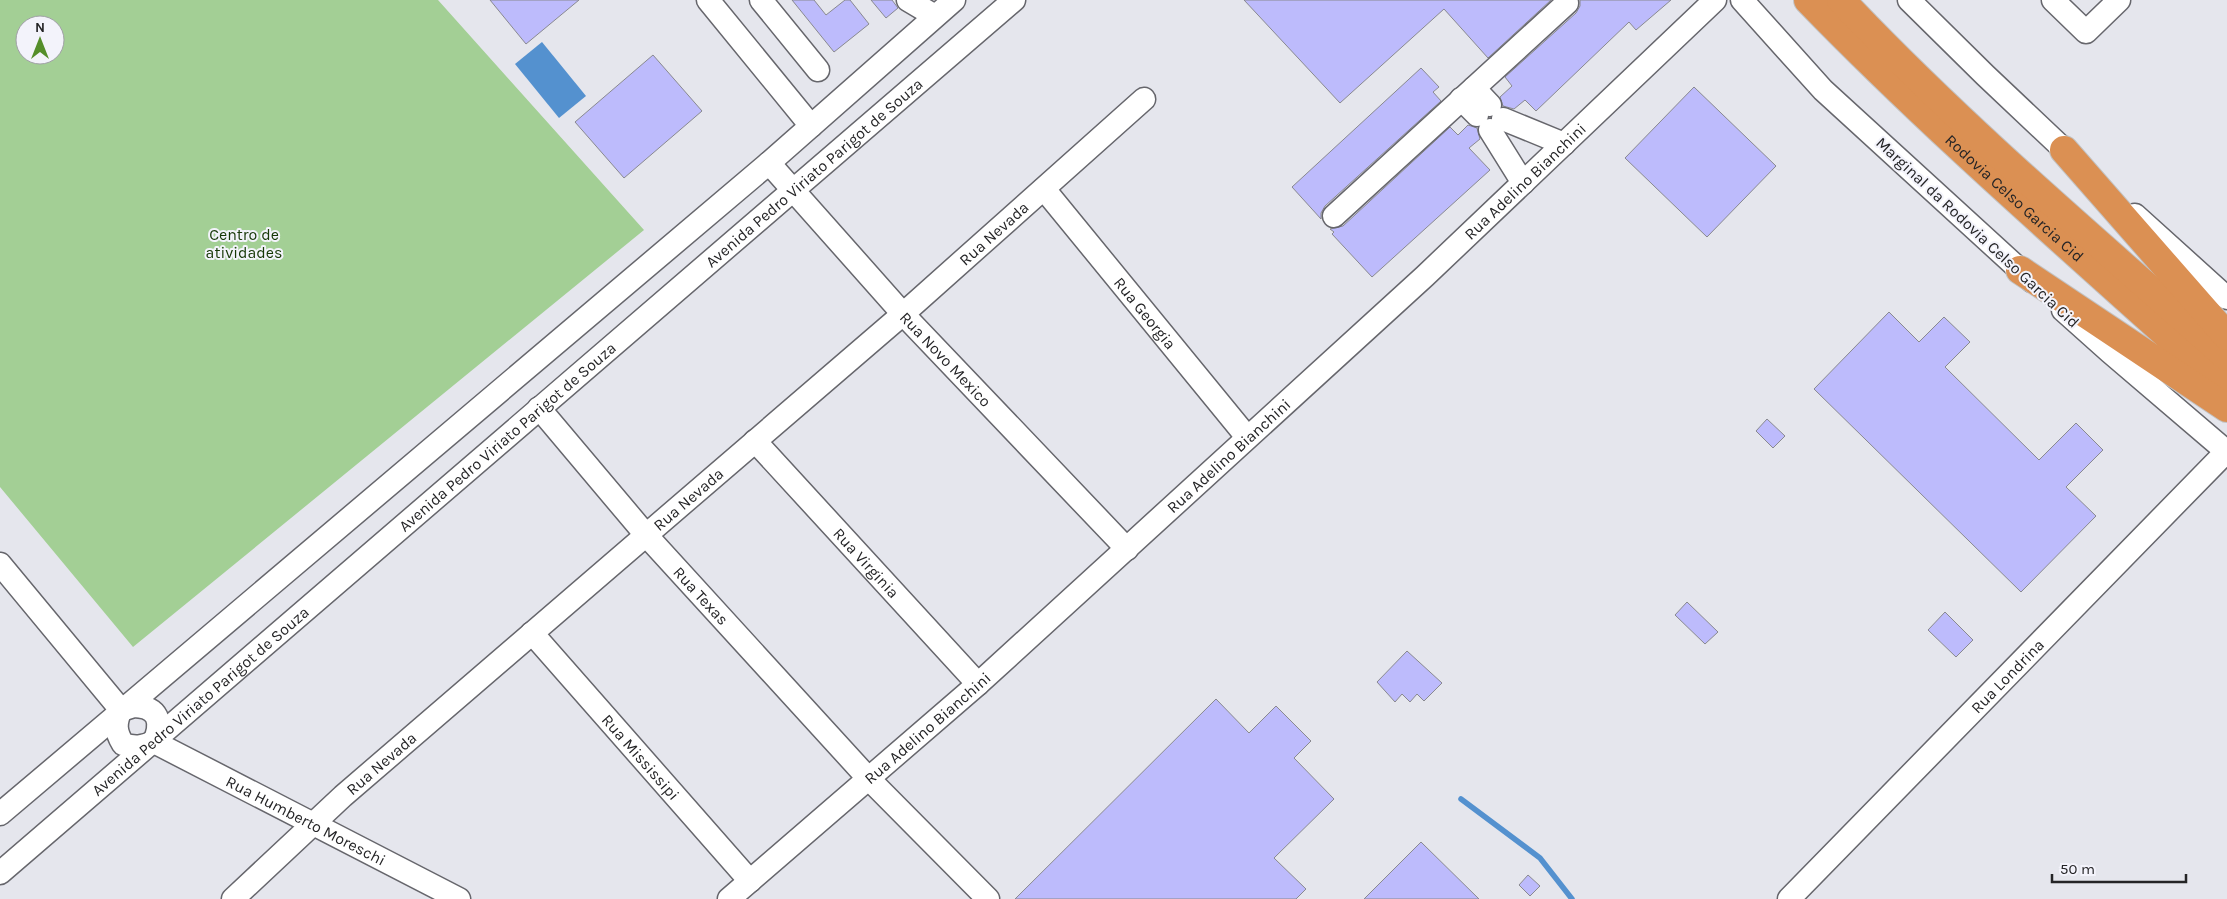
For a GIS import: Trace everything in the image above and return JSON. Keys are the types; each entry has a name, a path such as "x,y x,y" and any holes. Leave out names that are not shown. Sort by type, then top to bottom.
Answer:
{"highway":[{"name":"Rodovia Celso Garcia Cid","path":"1808,0 1893,86 1989,177 2227,389"},
{"name":"Rodovia Celso Garcia Cid","path":"1841,0 1878,39 2004,158 2227,357"},
{"path":"2064,150 2227,336"},
{"path":"2020,270 2227,408"}],"street":[{"path":"708,0 810,126"},
{"path":"761,0 818,70"},
{"path":"908,0 935,16"},
{"path":"0,814 769,163 954,0"},
{"name":"Avenida Pedro Viriato Parigot de Souza","path":"0,873 539,408 794,192 1014,0"},
{"name":"Rua Adelino Bianchini","path":"728,899 978,684 1127,549 1247,437 1425,276 1715,0"},
{"name":"Marginal da Rodovia Celso Garcia Cid","path":"1742,0 1823,90 2110,352 2227,452"},
{"path":"1909,0 1984,75 2064,150 2227,298"},
{"path":"2053,0 2086,32 2119,0"},
{"path":"1334,216 1566,3"},
{"path":"1468,93 1490,117 1523,183"},
{"name":"Rua Nevada","path":"233,899 343,796 903,314 1144,99"},
{"path":"1490,117 1564,144"},
{"name":"Rua Novo Mexico","path":"769,163 903,314 1127,549"},
{"name":"Rua Georgia","path":"1044,189 1247,437"},
{"name":"Rua Texas","path":"539,408 646,535 868,778 988,899"},
{"name":"Rua Virginia","path":"755,441 978,684"},
{"name":"Rua Londrina","path":"1789,899 2227,452"},
{"path":"0,564 121,710"},
{"name":"Rua Mississipi","path":"532,632 750,881"},
{"path":"134,706 152,710 158,718 159,730 154,742 132,747 123,744 117,733 116,722 121,710 134,706"},
{"name":"Rua Humberto Moreschi","path":"154,742 315,823 459,899"}],"green space":[{"name":"Centro de atividades","path":"0,0 438,0 644,230 133,647 0,487"}],"water":[{"path":"542,42 586,96 559,118 515,64"}],"building":[{"path":"490,0 579,0 526,44"},
{"path":"792,0 814,0 826,15 845,0 850,0 869,24 834,52"},
{"path":"871,0 892,0 898,8 886,18"},
{"path":"1244,0 1551,0 1488,58 1444,9 1340,103"},
{"path":"1580,0 1671,0 1636,30 1629,22 1536,111 1525,100 1514,109 1503,106 1500,97 1512,86 1505,77 1576,13 1580,6"},
{"path":"653,55 702,111 624,178 575,122"},
{"path":"1421,68 1439,87 1433,92 1441,101 1325,206 1321,213 1321,219 1292,187"},
{"path":"1694,87 1776,166 1707,237 1625,158"},
{"path":"1468,125 1477,128 1480,139 1469,148 1490,170 1372,277 1332,234 1334,232 1330,229 1343,226 1450,127 1458,135"},
{"path":"1889,312 1919,342 1944,317 1970,342 1945,367 2039,460 2076,423 2103,450 2066,487 2096,516 2021,592 1814,389"},
{"path":"1767,419 1785,436 1773,448 1756,431"},
{"path":"1687,602 1718,632 1705,644 1675,615"},
{"path":"1945,612 1973,640 1956,657 1928,630"},
{"path":"1407,651 1442,683 1424,701 1417,694 1410,702 1402,694 1395,702 1377,682"},
{"path":"1216,699 1249,733 1276,706 1311,741 1294,758 1334,799 1274,858 1306,889 1296,899 1015,899"},
{"path":"1421,842 1479,899 1364,899"},
{"path":"1528,875 1540,886 1530,896 1519,885"}],"waterway":[{"path":"1461,799 1540,858 1572,899"}]}
